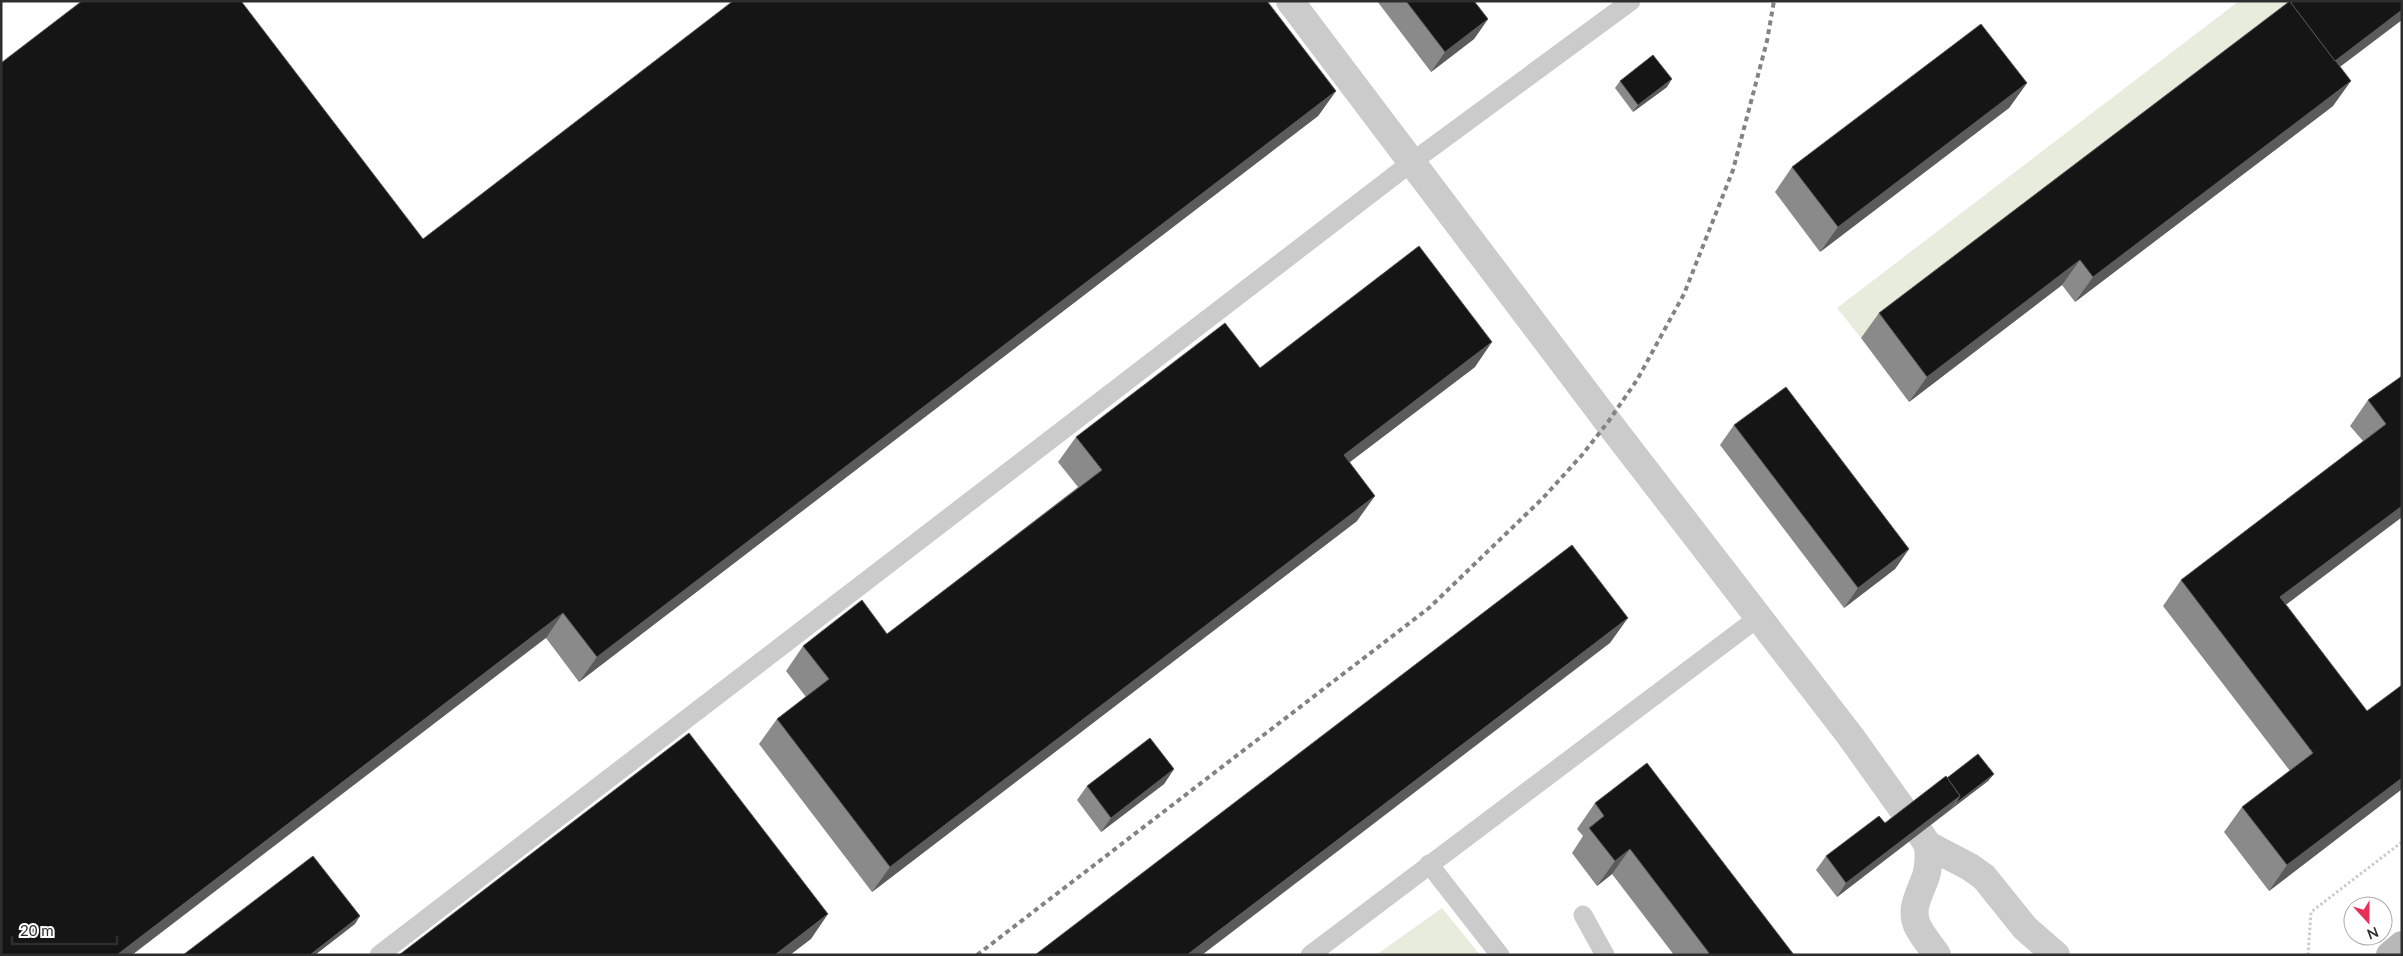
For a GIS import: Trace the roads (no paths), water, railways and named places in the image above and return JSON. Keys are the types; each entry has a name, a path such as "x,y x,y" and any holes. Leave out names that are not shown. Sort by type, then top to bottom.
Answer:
{"street":[{"path":"1290,1 1608,422 1852,736 1918,831 1928,869 1916,901 1914,913 1918,928 1938,955"},
{"path":"1918,831 1984,877 2025,928 2056,955"},
{"path":"2390,955 2402,945"}],"lane":[{"path":"379,955 1412,162 1631,1"},
{"path":"1310,955 1759,617"},
{"path":"1429,864 1500,955"},
{"path":"1583,915 1605,955"}],"railway":[{"path":"977,955 1429,608 1543,498 1582,455 1637,380 1684,294 1733,170 1767,41 1774,1"}]}
